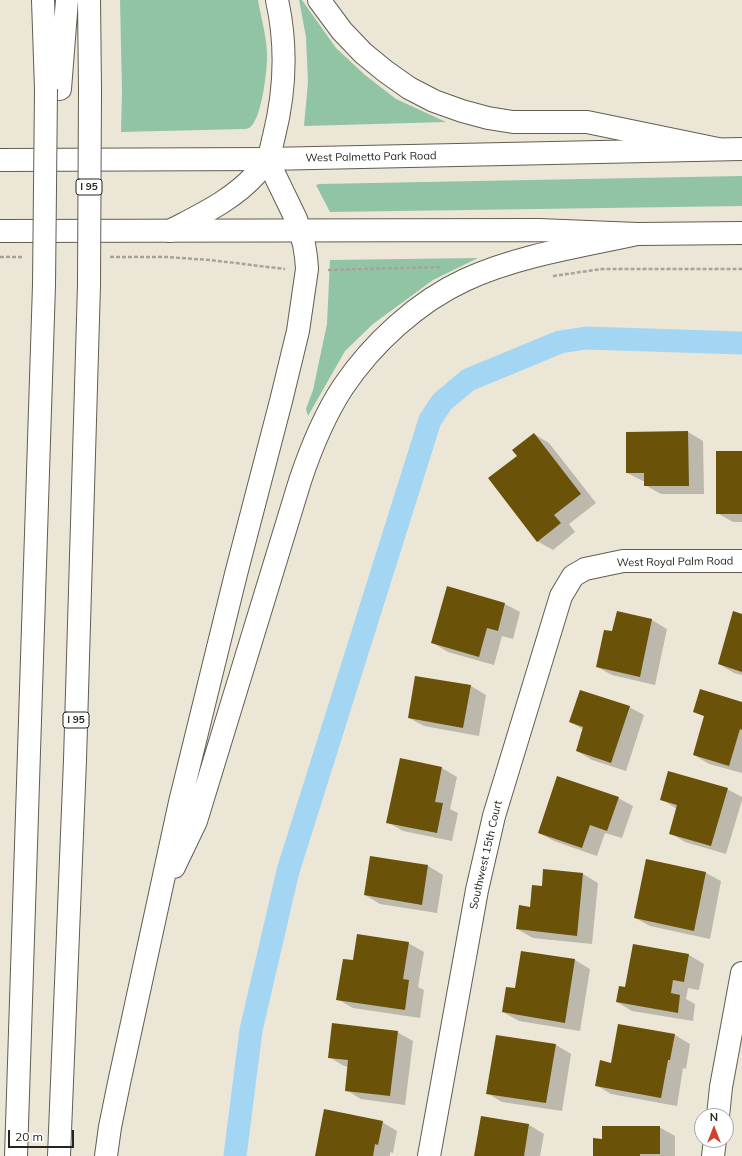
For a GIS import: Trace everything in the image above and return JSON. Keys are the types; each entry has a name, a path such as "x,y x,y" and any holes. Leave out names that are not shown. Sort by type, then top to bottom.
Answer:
{"main road":[{"path":"43,0 53,89"},
{"path":"16,1156 44,285 53,89 67,0"},
{"name":"I 95","path":"59,1156 75,752 88,285 90,89 89,0"},
{"path":"170,231 219,204 234,193 257,173 268,159 279,112 284,63 283,37 278,0"},
{"path":"319,0 342,31 363,53 409,88 434,101 488,118 513,122 587,122 718,149"},
{"name":"West Palmetto Park Road","path":"0,160 268,159 742,149"},
{"path":"106,1156 119,1083 180,802 228,605 283,395 298,331 307,270 306,257 301,231 268,159"},
{"path":"0,231 539,230 637,234 742,234"},
{"path":"158,903 196,821 300,480 319,430 343,387 378,344 397,326 435,297 464,280 531,257 637,234"},
{"name":"West Royal Palm Road","path":"585,569 623,560 742,561"},
{"name":"Southwest 15th Court","path":"429,1156 476,898 494,816 561,596 573,576 585,569"},
{"path":"719,1108 721,1087 742,973"}],"path":[{"path":"0,257 23,257"},
{"path":"108,257 210,260 290,270"},
{"path":"328,270 447,268"},
{"path":"552,276 602,269 742,269"}],"green space":[{"path":"120,0 258,0 266,39 267,59 261,104 254,123 249,128 245,129 121,132 122,90"},
{"path":"299,0 302,0 336,48 365,75 396,99 446,122 304,126 308,82 306,37"},
{"path":"742,176 742,206 330,212 316,185 319,184"},
{"path":"478,258 433,280 373,324 345,351 308,416 306,409 313,390 327,324 330,260"}],"building":[{"path":"688,431 689,486 644,486 644,473 626,473 626,432"},
{"path":"534,433 581,494 554,515 561,523 537,542 488,478 517,456 512,450"},
{"path":"716,451 742,451 742,514 716,514"},
{"path":"447,586 505,603 498,631 487,628 479,657 431,643"},
{"path":"617,611 652,619 640,677 596,667 604,630 612,631"},
{"path":"733,611 742,614 742,672 718,664"},
{"path":"415,676 471,685 463,728 408,718"},
{"path":"700,689 742,702 742,730 740,729 729,766 693,755 704,716 693,712"},
{"path":"580,690 630,706 611,763 576,751 583,727 569,722"},
{"path":"400,758 442,767 435,802 443,803 437,833 386,823"},
{"path":"668,771 728,788 711,846 669,834 677,805 660,800"},
{"path":"557,776 619,797 607,831 590,825 582,848 538,833"},
{"path":"370,856 428,865 422,905 364,895"},
{"path":"646,859 706,872 694,931 634,918"},
{"path":"543,869 583,873 577,936 516,929 519,905 530,907 532,885 542,886"},
{"path":"357,934 409,942 403,979 409,980 405,1010 336,1000 343,959 353,960"},
{"path":"633,944 689,954 684,982 673,980 671,993 680,995 678,1013 616,1002 619,986 625,987"},
{"path":"521,951 575,959 565,1023 502,1012 506,987 515,988"},
{"path":"332,1023 398,1031 390,1096 345,1091 348,1060 328,1058"},
{"path":"618,1024 675,1034 670,1060 668,1060 661,1098 595,1086 600,1060 611,1063"},
{"path":"496,1035 556,1044 546,1103 486,1094"},
{"path":"324,1109 383,1121 378,1145 375,1144 373,1156 315,1156"},
{"path":"481,1116 529,1124 524,1156 474,1156"},
{"path":"602,1126 660,1126 660,1154 640,1154 640,1156 593,1156 593,1138 602,1139"}],"waterway":[{"path":"235,1156 251,1030 288,871 430,420 442,402 468,380 560,342 586,338 742,343"}]}
